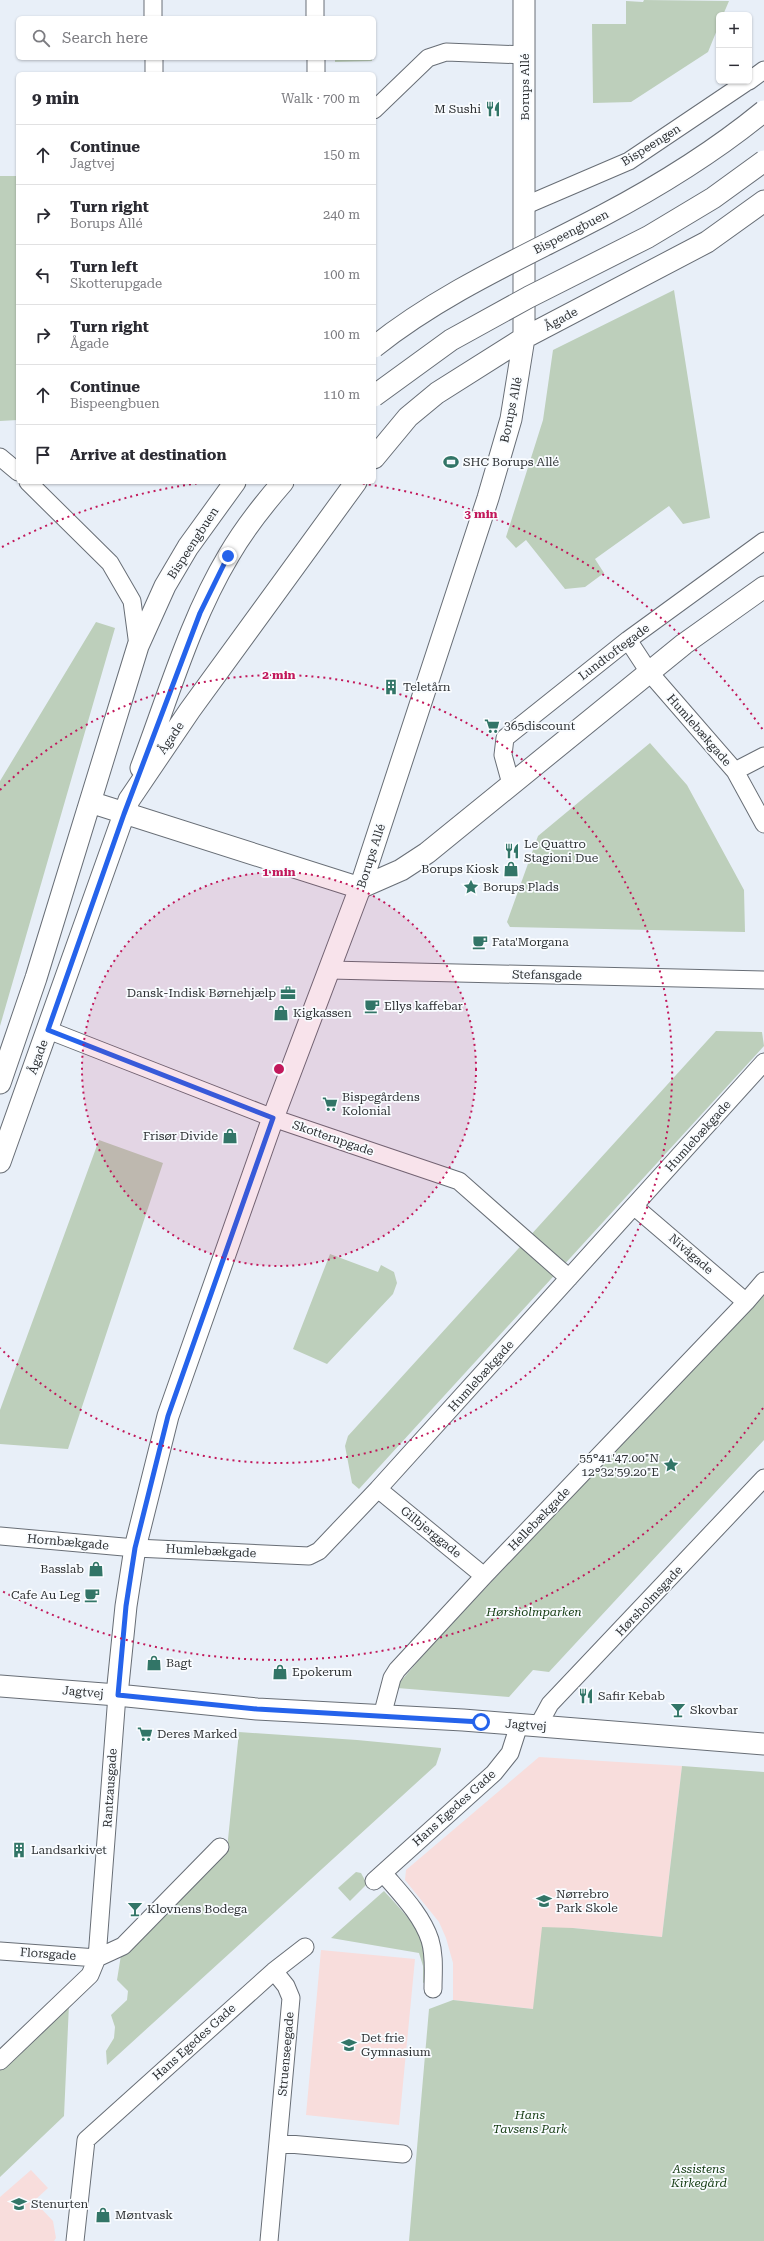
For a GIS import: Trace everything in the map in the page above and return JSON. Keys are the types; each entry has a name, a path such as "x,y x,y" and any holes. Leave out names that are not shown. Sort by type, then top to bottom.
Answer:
{"street":[{"path":"153,0 154,16"},
{"path":"315,0 315,16"},
{"name":"Borups Allé","path":"118,1695 126,1606 135,1548 168,1416 273,1118 360,888 488,498 511,419 524,338 524,0"},
{"path":"376,108 428,58 446,52 525,54"},
{"path":"154,60 154,72"},
{"path":"316,60 316,72"},
{"name":"Bispeengen","path":"752,79 764,70"},
{"name":"Bispeengen","path":"524,206 629,161 744,84"},
{"name":"Bispeengbuen","path":"376,346 405,324 454,293 668,179 720,145 764,111"},
{"path":"376,395 451,340 529,297 648,237 712,198 764,161"},
{"name":"Ågade","path":"376,456 408,417 437,393 524,338 707,242 764,201"},
{"path":"0,1083 36,978 138,646 132,602 110,563 30,484"},
{"name":"Bispeengbuen","path":"138,646 155,608 188,547 234,484"},
{"path":"127,807 212,585 245,529 281,484"},
{"name":"Ågade","path":"0,1162 127,807 190,710 355,484"},
{"name":"Lundtoftegade","path":"511,784 503,755 505,738 628,640 764,541"},
{"path":"90,802 127,807 360,888 401,870 426,853 684,644 764,587"},
{"name":"Humlebækgade","path":"628,640 649,672 735,771 764,824"},
{"path":"735,771 764,756"},
{"name":"Stefansgade","path":"330,970 764,980"},
{"name":"Skotterupgade","path":"48,1030 273,1118 459,1182 569,1278"},
{"name":"Humlebækgade","path":"135,1548 309,1556 319,1551 378,1489 635,1207 764,1062"},
{"name":"Nivågade","path":"635,1207 746,1302"},
{"name":"Hellebækgade","path":"382,1716 392,1678 397,1670 484,1576 746,1302 764,1281"},
{"name":"Hørsholmsgade","path":"528,1725 550,1704 764,1478"},
{"name":"Gilbjerggade","path":"378,1489 484,1576"},
{"name":"Hornbækgade","path":"0,1536 135,1548"},
{"name":"Jagtvej","path":"0,1686 118,1695 257,1709 528,1725 764,1744"},
{"name":"Rantzausgade","path":"0,2061 90,1975 97,1958 118,1695"},
{"name":"Hans Egedes Gade","path":"433,1989 434,1962 430,1940 419,1917 379,1877 494,1773 510,1754 528,1725"},
{"path":"97,1958 123,1946 220,1847"},
{"name":"Hans Egedes Gade","path":"75,2241 86,2140 274,1971 305,1947"},
{"name":"Florsgade","path":"0,1951 97,1958"},
{"name":"Struenseegade","path":"269,2241 290,1998 286,1986 274,1971"},
{"path":"278,2143 403,2154"}],"shaded area":[{"name":"Nørrebro Park Skole","path":"539,1757 682,1766 662,1937 573,1928 533,2009 453,2000 453,1963 446,1938 439,1922 405,1880 406,1870"},
{"name":"Det frie Gymnasium","path":"321,1950 415,1959 399,2125 306,2115"},
{"name":"Stenurten","path":"31,2170 48,2188 34,2201 53,2221 56,2238 54,2241 0,2241 0,2197"}],"green space":[{"path":"644,0 729,1 724,12 716,12 716,32 708,52 631,102 593,103 592,24 626,24 626,1 643,2"},
{"path":"335,60 372,60 372,61 335,62"},
{"path":"0,176 16,176 16,420 0,421"},
{"path":"674,290 710,518 683,524 669,506 595,559 604,573 585,587 565,589 526,540 516,548 506,537 543,420 553,350"},
{"path":"96,622 115,628 0,1026 0,781"},
{"path":"650,743 687,785 744,890 745,932 510,927 507,922 538,836"},
{"path":"716,1031 762,1032 764,1046 359,1489 352,1483 345,1446 348,1436"},
{"path":"99,1140 163,1163 68,1449 0,1444 0,1410"},
{"path":"330,1254 378,1272 381,1265 394,1272 397,1283 393,1294 327,1364 293,1349"},
{"name":"Hørsholmparken","path":"764,1292 764,1440 549,1672 533,1670 509,1697 397,1688 400,1682 432,1645"},
{"path":"239,1732 357,1740 441,1748 441,1750 436,1765 107,2065 106,2051 114,2038 115,2027 111,2015 127,2000 128,1991 117,1980 121,1955 227,1849"},
{"path":"682,1766 764,1772 764,2241 409,2241 429,2009 453,2000 533,2009 542,1927 573,1928 662,1937"},
{"path":"356,1872 361,1873 367,1884 350,1901 338,1888"},
{"path":"384,1891 411,1921 421,1940 426,1964 427,1981 423,1983 423,1966 419,1953 331,1938"},
{"path":"69,2004 64,2116 0,2177 0,2068"}],"place":[{"name":"M Sushi","path":"493,109"},
{"name":"SHC Borups Allé","path":"451,462"},
{"name":"Teletårn","path":"391,687"},
{"name":"365discount","path":"492,726"},
{"name":"Le Quattro Stagioni Due","path":"512,851"},
{"name":"Borups Kiosk","path":"511,869"},
{"name":"Borups Plads","path":"471,887"},
{"name":"Fata'Morgana","path":"480,942"},
{"name":"Dansk-Indisk Børnehjælp","path":"288,993"},
{"name":"Ellys kaffebar","path":"372,1006"},
{"name":"Kigkassen","path":"281,1013"},
{"name":"Bispegårdens Kolonial","path":"330,1104"},
{"name":"Frisør Divide","path":"230,1136"},
{"name":"55°41′47.00\"N 12°32′59.20\"E","path":"671,1465"},
{"name":"Basslab","path":"96,1569"},
{"name":"Cafe Au Leg","path":"92,1595"},
{"name":"Bagt","path":"154,1663"},
{"name":"Epokerum","path":"280,1672"},
{"name":"Safir Kebab","path":"586,1696"},
{"name":"Skovbar","path":"678,1710"},
{"name":"Deres Marked","path":"145,1734"},
{"name":"Landsarkivet","path":"19,1850"},
{"name":"Nørrebro Park Skole","path":"544,1901"},
{"name":"Klovnens Bodega","path":"135,1909"},
{"name":"Det frie Gymnasium","path":"349,2045"},
{"name":"Stenurten","path":"19,2204"},
{"name":"Møntvask","path":"103,2215"}],"route":[{"path":"228,556 212,585 200,613 129,800 48,1030 273,1118 168,1416 135,1548 126,1606 118,1695 257,1709 481,1722"}],"park label":[{"name":"Hans Tavsens Park","path":"530,2122"},
{"name":"Assistens Kirkegård","path":"699,2176"}]}
